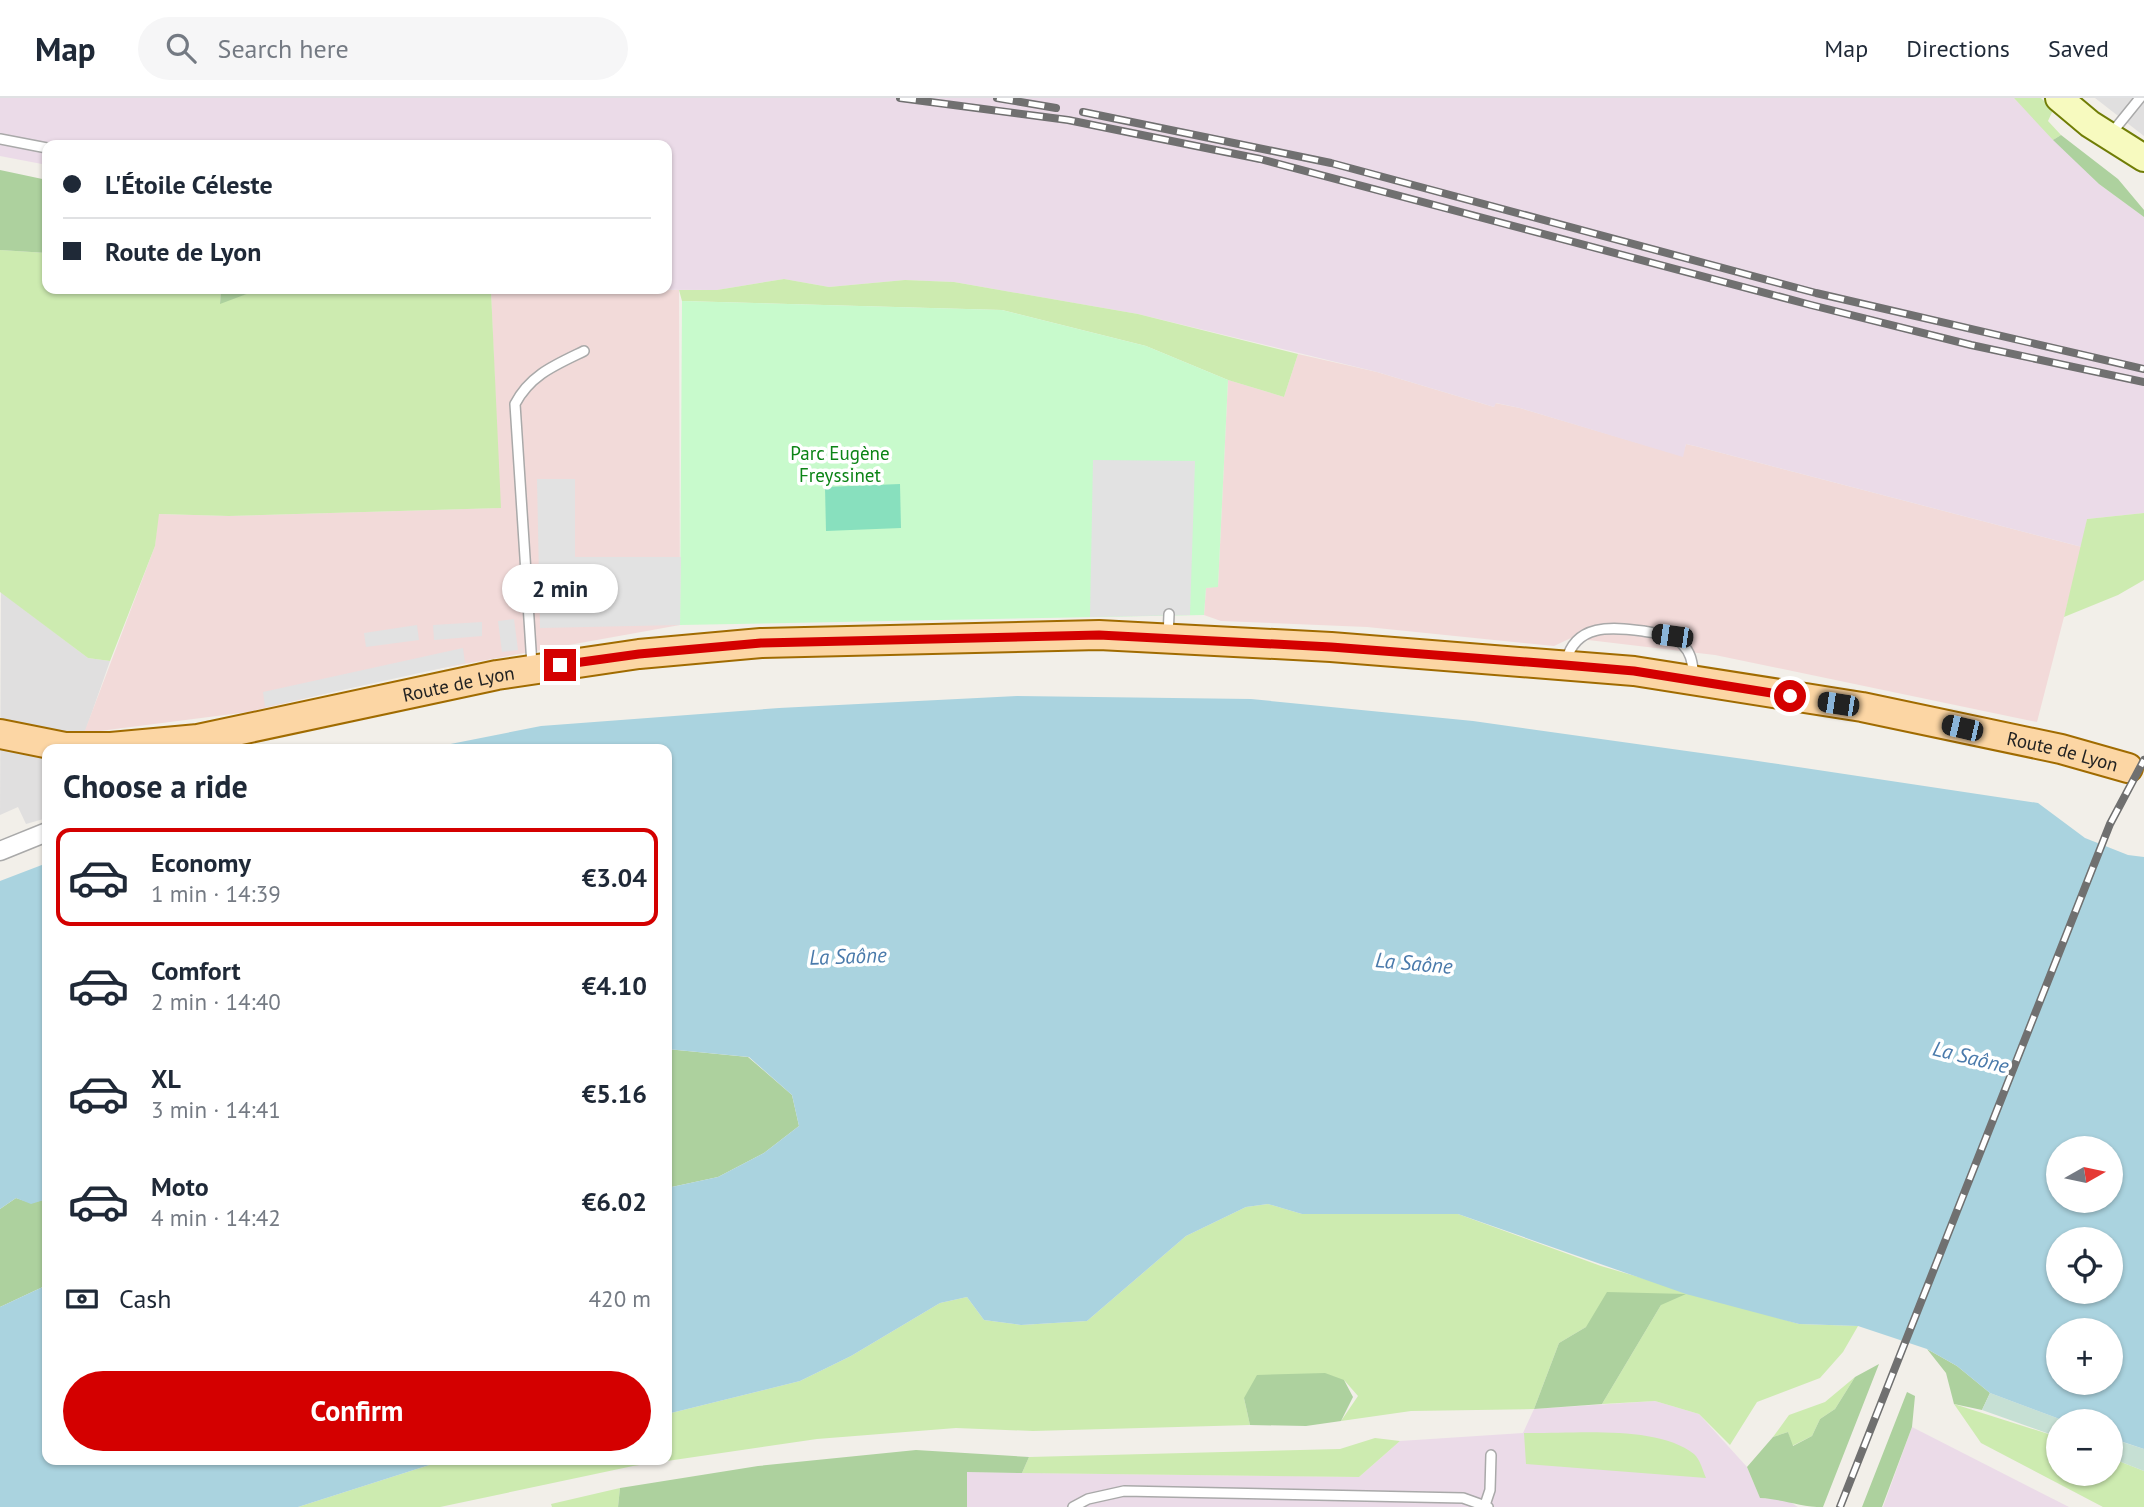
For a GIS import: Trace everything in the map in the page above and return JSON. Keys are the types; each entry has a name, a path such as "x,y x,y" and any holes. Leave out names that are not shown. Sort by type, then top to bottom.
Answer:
{"main road":[{"path":"2059,98 2109,137 2144,158"},
{"name":"Route de Lyon","path":"132,744 198,739 533,668 639,654 761,643 1031,636 1169,626 1565,665 1695,681 1875,710 2061,749 2128,768"},
{"name":"Route de Lyon","path":"0,734 57,744"}],"street":[{"path":"0,851 42,834"}],"lane":[{"path":"2109,137 2140,98"},
{"path":"0,139 42,147"},
{"path":"533,668 530,658 515,404 524,386 542,371 584,351"},
{"path":"1565,665 1568,653 1577,641 1588,632 1608,626 1672,636 1688,651 1695,681"},
{"path":"1073,1507 1088,1499 1124,1491 1463,1498 1486,1506 1490,1490 1491,1455"}],"shaded area":[{"path":"0,98 2014,98 2099,184 2144,217 2144,513 2087,519 2082,547 1695,446 1686,444 1683,457 1520,408 1496,403 1494,407 1377,372 1138,314 954,282 905,280 829,287 784,279 717,290 672,290 672,140 42,140 42,164 0,156"},
{"path":"2095,98 2144,98 2144,136"},
{"path":"672,290 679,290 680,625 403,675 248,712 84,733 155,546 158,514 229,516 500,508 491,294 672,294"},
{"path":"1298,354 1377,372 1494,407 1495,403 1520,408 1682,456 1686,444 1695,446 2082,547 2037,722 1715,655 1571,638 1554,646 1367,627 1221,621 1204,615 1206,588 1218,586 1228,380 1284,397"},
{"path":"1093,460 1195,461 1190,615 1090,617"},
{"path":"537,479 575,479 575,557 681,557 680,625 540,628"},
{"path":"1,592 88,658 110,661 85,732 91,732 89,744 42,744 42,819 26,824 18,807 0,815"},
{"path":"514,619 518,650 502,652 498,621"},
{"path":"482,622 482,636 434,640 433,625"},
{"path":"417,625 419,640 366,647 364,633"},
{"path":"463,648 465,663 265,707 263,692"},
{"path":"1655,1401 1699,1414 1747,1467 1760,1498 1785,1499 1798,1507 967,1507 967,1472 1359,1477 1400,1441 1523,1433 1534,1409"},
{"path":"1912,1427 2069,1507 1883,1507"}],"green space":[{"path":"2014,98 2041,98 2053,110 2048,121 2061,135 2053,140"},
{"path":"2061,135 2118,179 2144,210 2144,217 2099,184 2053,140"},
{"path":"0,170 42,179 42,253 0,250"},
{"path":"0,250 42,253 42,294 221,294 220,303 246,294 491,294 501,508 229,516 159,514 155,546 110,661 88,658 0,592"},
{"path":"784,279 829,287 905,280 954,282 1138,314 1298,354 1284,397 1228,380 1146,346 1002,310 682,301 679,290 717,290"},
{"path":"221,294 247,294 220,304"},
{"name":"Parc Eugène Freyssinet","path":"682,301 1002,310 1146,346 1228,380 1218,587 1206,588 1204,615 680,625"},
{"path":"900,484 901,528 826,531 825,487"},
{"path":"2144,513 2144,580 2118,595 2064,617 2087,519"},
{"path":"672,1049 748,1057 792,1095 799,1126 764,1153 718,1177 672,1187"},
{"path":"16,1198 31,1203 42,1200 42,1287 0,1307 0,1209"},
{"path":"1268,1204 1302,1214 1458,1214 1601,1266 1799,1324 1858,1326 1843,1352 1820,1378 1757,1402 1730,1445 1699,1414 1655,1401 1602,1404 1661,1305 1586,1327 1559,1343 1534,1409 1411,1411 1341,1421 1358,1396 1344,1380 1244,1398 1250,1425 1033,1431 956,1428 817,1439 672,1460 672,1413 800,1381 851,1356 940,1303 967,1297 984,1320 1021,1325 1087,1321 1186,1236 1246,1207"},
{"path":"1607,1292 1686,1294 1661,1305 1602,1404 1534,1409 1559,1343 1586,1327"},
{"path":"1927,1349 1957,1366 1990,1393 1982,1410 1954,1404 1946,1373"},
{"path":"1879,1364 1823,1507 1760,1498 1747,1467 1773,1437 1788,1432 1793,1446 1812,1436 1820,1419 1835,1409 1855,1377"},
{"path":"1325,1373 1344,1380 1353,1397 1341,1421 1306,1426 1250,1425 1244,1398 1257,1375"},
{"path":"1855,1377 1835,1409 1820,1419 1812,1436 1792,1446 1788,1432 1773,1437 1789,1415 1825,1402"},
{"path":"1907,1392 1915,1396 1912,1427 1882,1507 1862,1507"},
{"path":"1990,1393 2046,1414 2046,1433 1982,1410"},
{"path":"1954,1404 2046,1433 2046,1477 1981,1443"},
{"path":"1588,1432 1636,1434 1658,1438 1694,1454 1706,1478 1526,1464 1524,1433"},
{"path":"1375,1438 1400,1441 1359,1477 1022,1473 1029,1457 1340,1449"},
{"path":"2123,1442 2144,1449 2144,1471 2123,1463"},
{"path":"916,1450 1029,1457 1022,1473 967,1472 967,1507 618,1507 620,1488 758,1466"},
{"path":"2123,1463 2144,1471 2144,1507 2103,1507 2063,1486 2123,1486"},
{"path":"429,1465 640,1465 440,1507 298,1507"},
{"path":"620,1488 618,1507 552,1507 551,1504"}],"water":[{"name":"La Saône","path":"1017,696 1251,699 1473,721 2038,803 2085,838 2128,855 2144,857 2144,1449 2123,1442 2123,1409 2046,1409 2046,1414 1990,1393 1957,1366 1927,1349 1858,1326 1799,1324 1686,1294 1458,1214 1302,1214 1268,1204 1246,1207 1186,1236 1087,1321 1021,1325 984,1320 967,1297 940,1303 851,1356 800,1381 672,1413 672,1187 718,1177 764,1153 799,1126 792,1095 749,1057 672,1049 672,744 450,744 541,726 779,708"},
{"path":"42,865 42,1201 31,1204 16,1198 0,1209 0,881"},
{"path":"42,1287 42,1465 429,1465 298,1507 0,1507 0,1307"}],"railway":[{"path":"900,98 1068,120 1260,159 1811,305 1971,345 2144,382"},
{"path":"997,98 1056,108"},
{"path":"1083,112 1331,163 1816,293 2144,369"},
{"path":"1840,1507 2110,824 2144,760"}],"route":[{"path":"560,665 639,654 761,643 1099,635 1331,647 1634,671 1790,696"}]}
